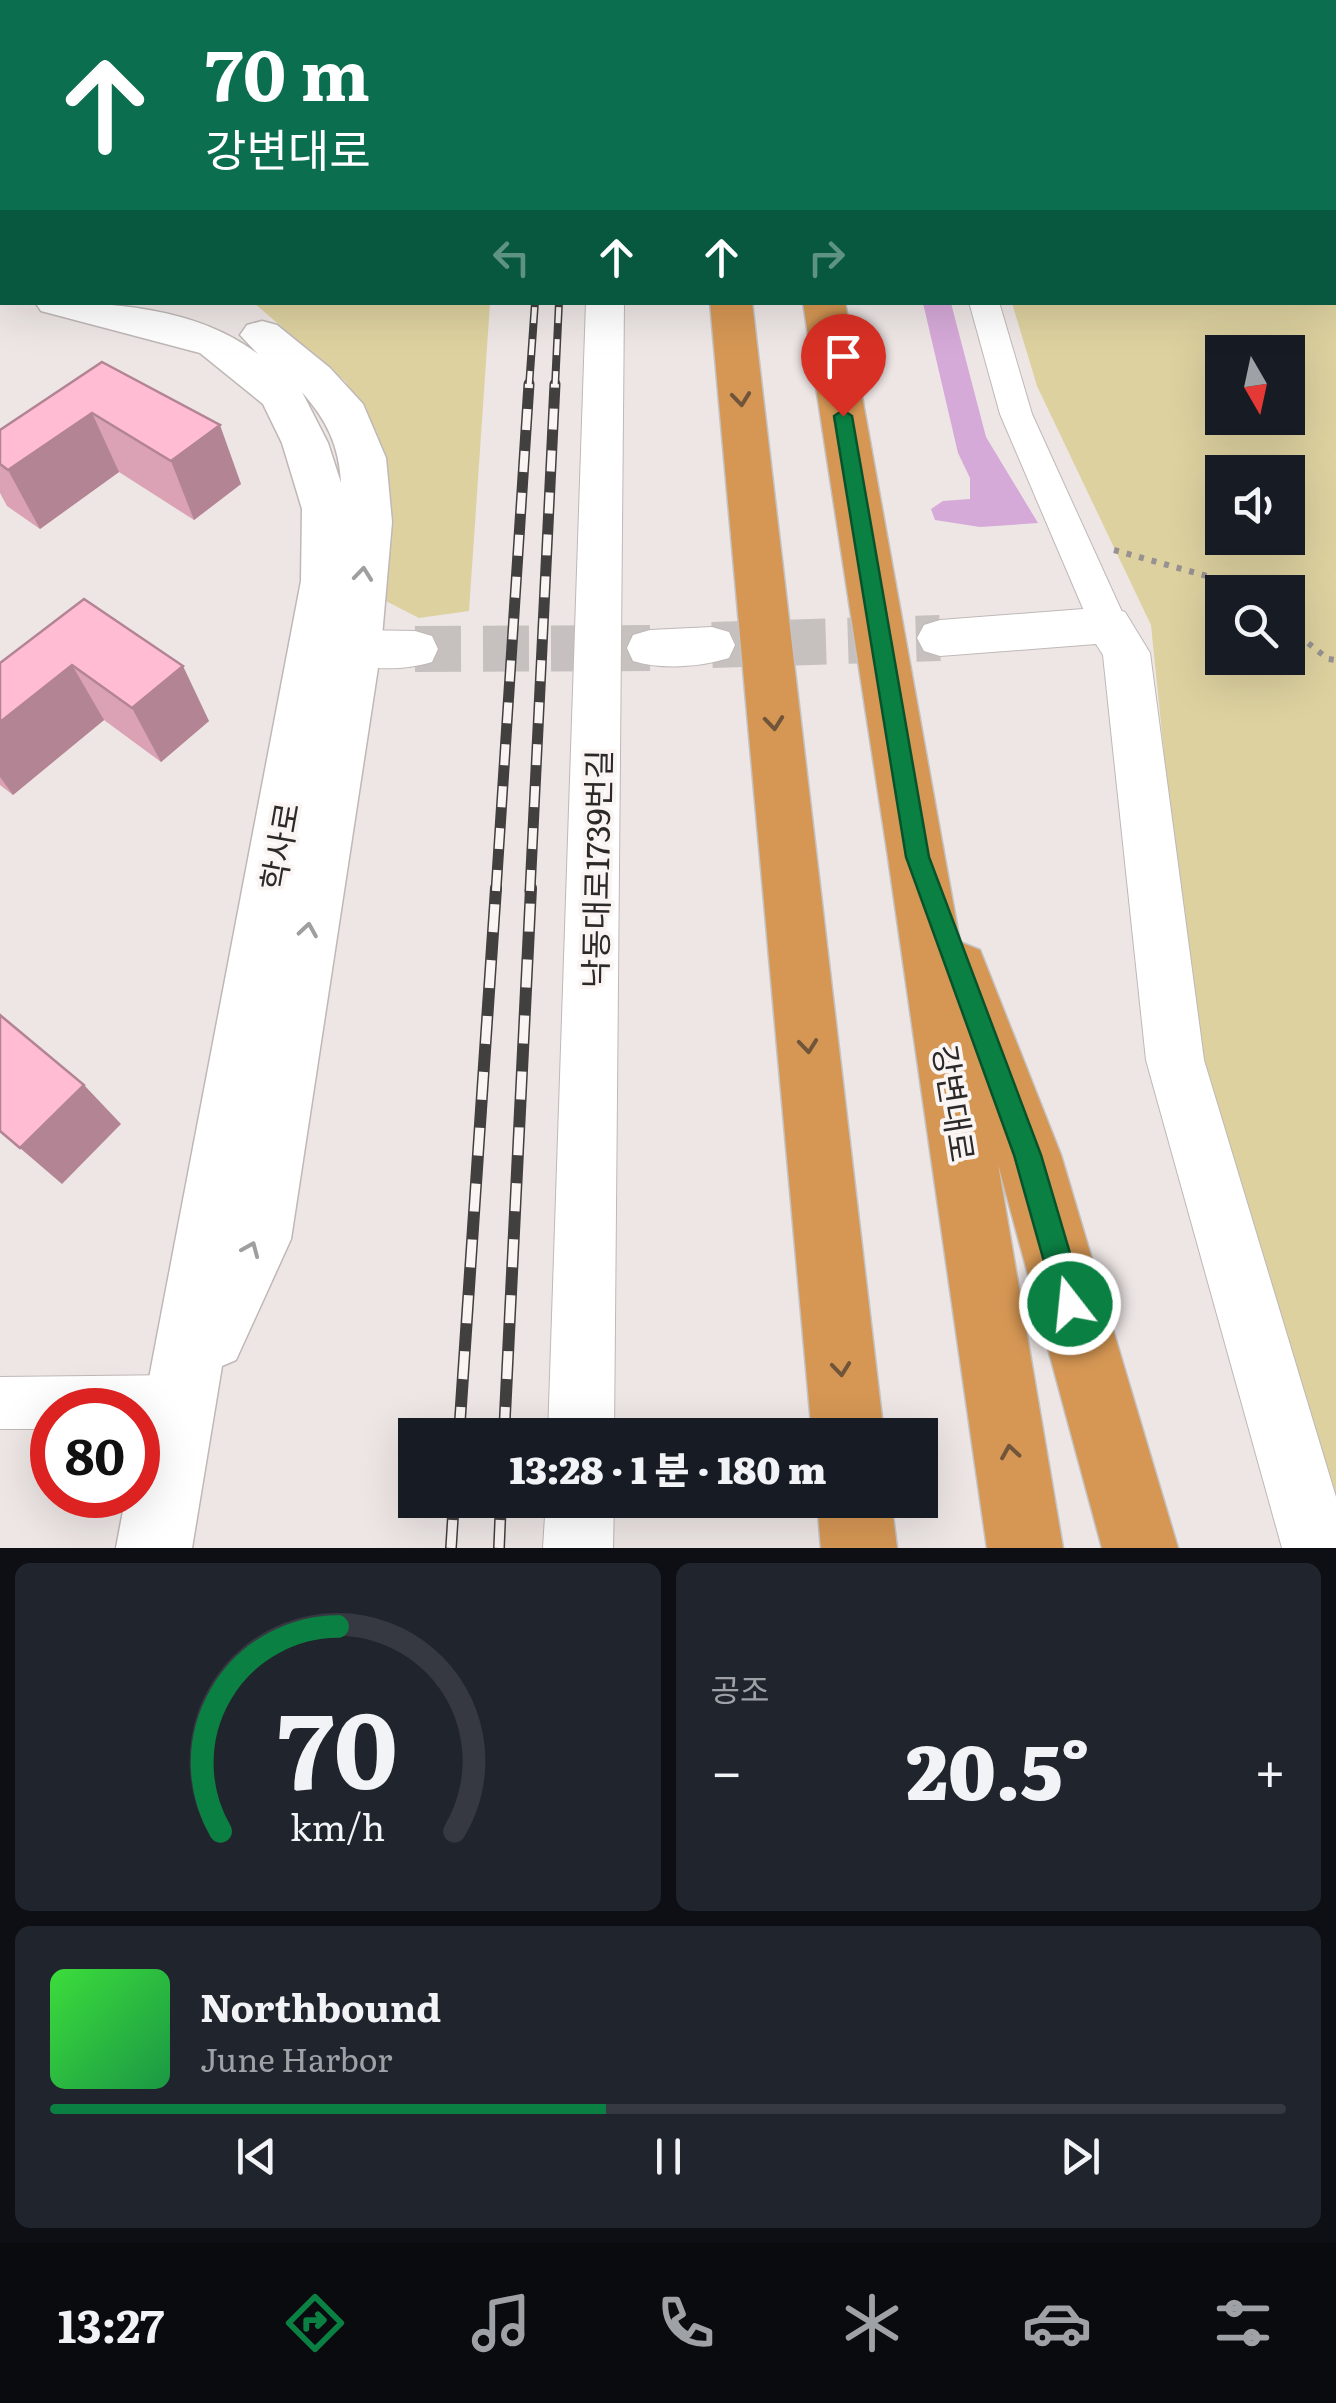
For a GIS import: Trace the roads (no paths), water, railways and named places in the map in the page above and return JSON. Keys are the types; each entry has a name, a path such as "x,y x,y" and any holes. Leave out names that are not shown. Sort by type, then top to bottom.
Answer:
{"highway":[{"path":"731,305 846,1418"},
{"name":"강변대로","path":"825,305 918,857 1024,1548"},
{"path":"918,857 1028,1155 1140,1548"},
{"path":"856,1518 859,1548"}],"main road":[{"name":"학사로","path":"68,305 215,343 281,395 305,443 326,509 326,582 154,1548"},
{"path":"180,1401 257,1238 355,648 368,522 363,458 347,415 314,378 262,334 200,305"}],"street":[{"name":"낙동대로1739번길","path":"582,1418 605,305"},
{"path":"985,305 1016,414 1109,625 1126,653 1174,1060 1317,1548"},
{"path":"940,638 1109,625"},
{"path":"650,648 712,646"},
{"path":"355,648 415,650"},
{"path":"0,1403 180,1401"},
{"path":"578,1548 579,1518"}],"tunnel":[{"path":"712,645 940,638"},
{"path":"415,649 650,648"}],"railway":[{"path":"529,387 535,305"},
{"path":"555,387 559,305"},
{"path":"496,891 529,384"},
{"path":"530,891 555,384"},
{"path":"460,1418 496,888"},
{"path":"505,1418 531,888"},
{"path":"451,1548 453,1518"},
{"path":"499,1548 500,1518"}]}
